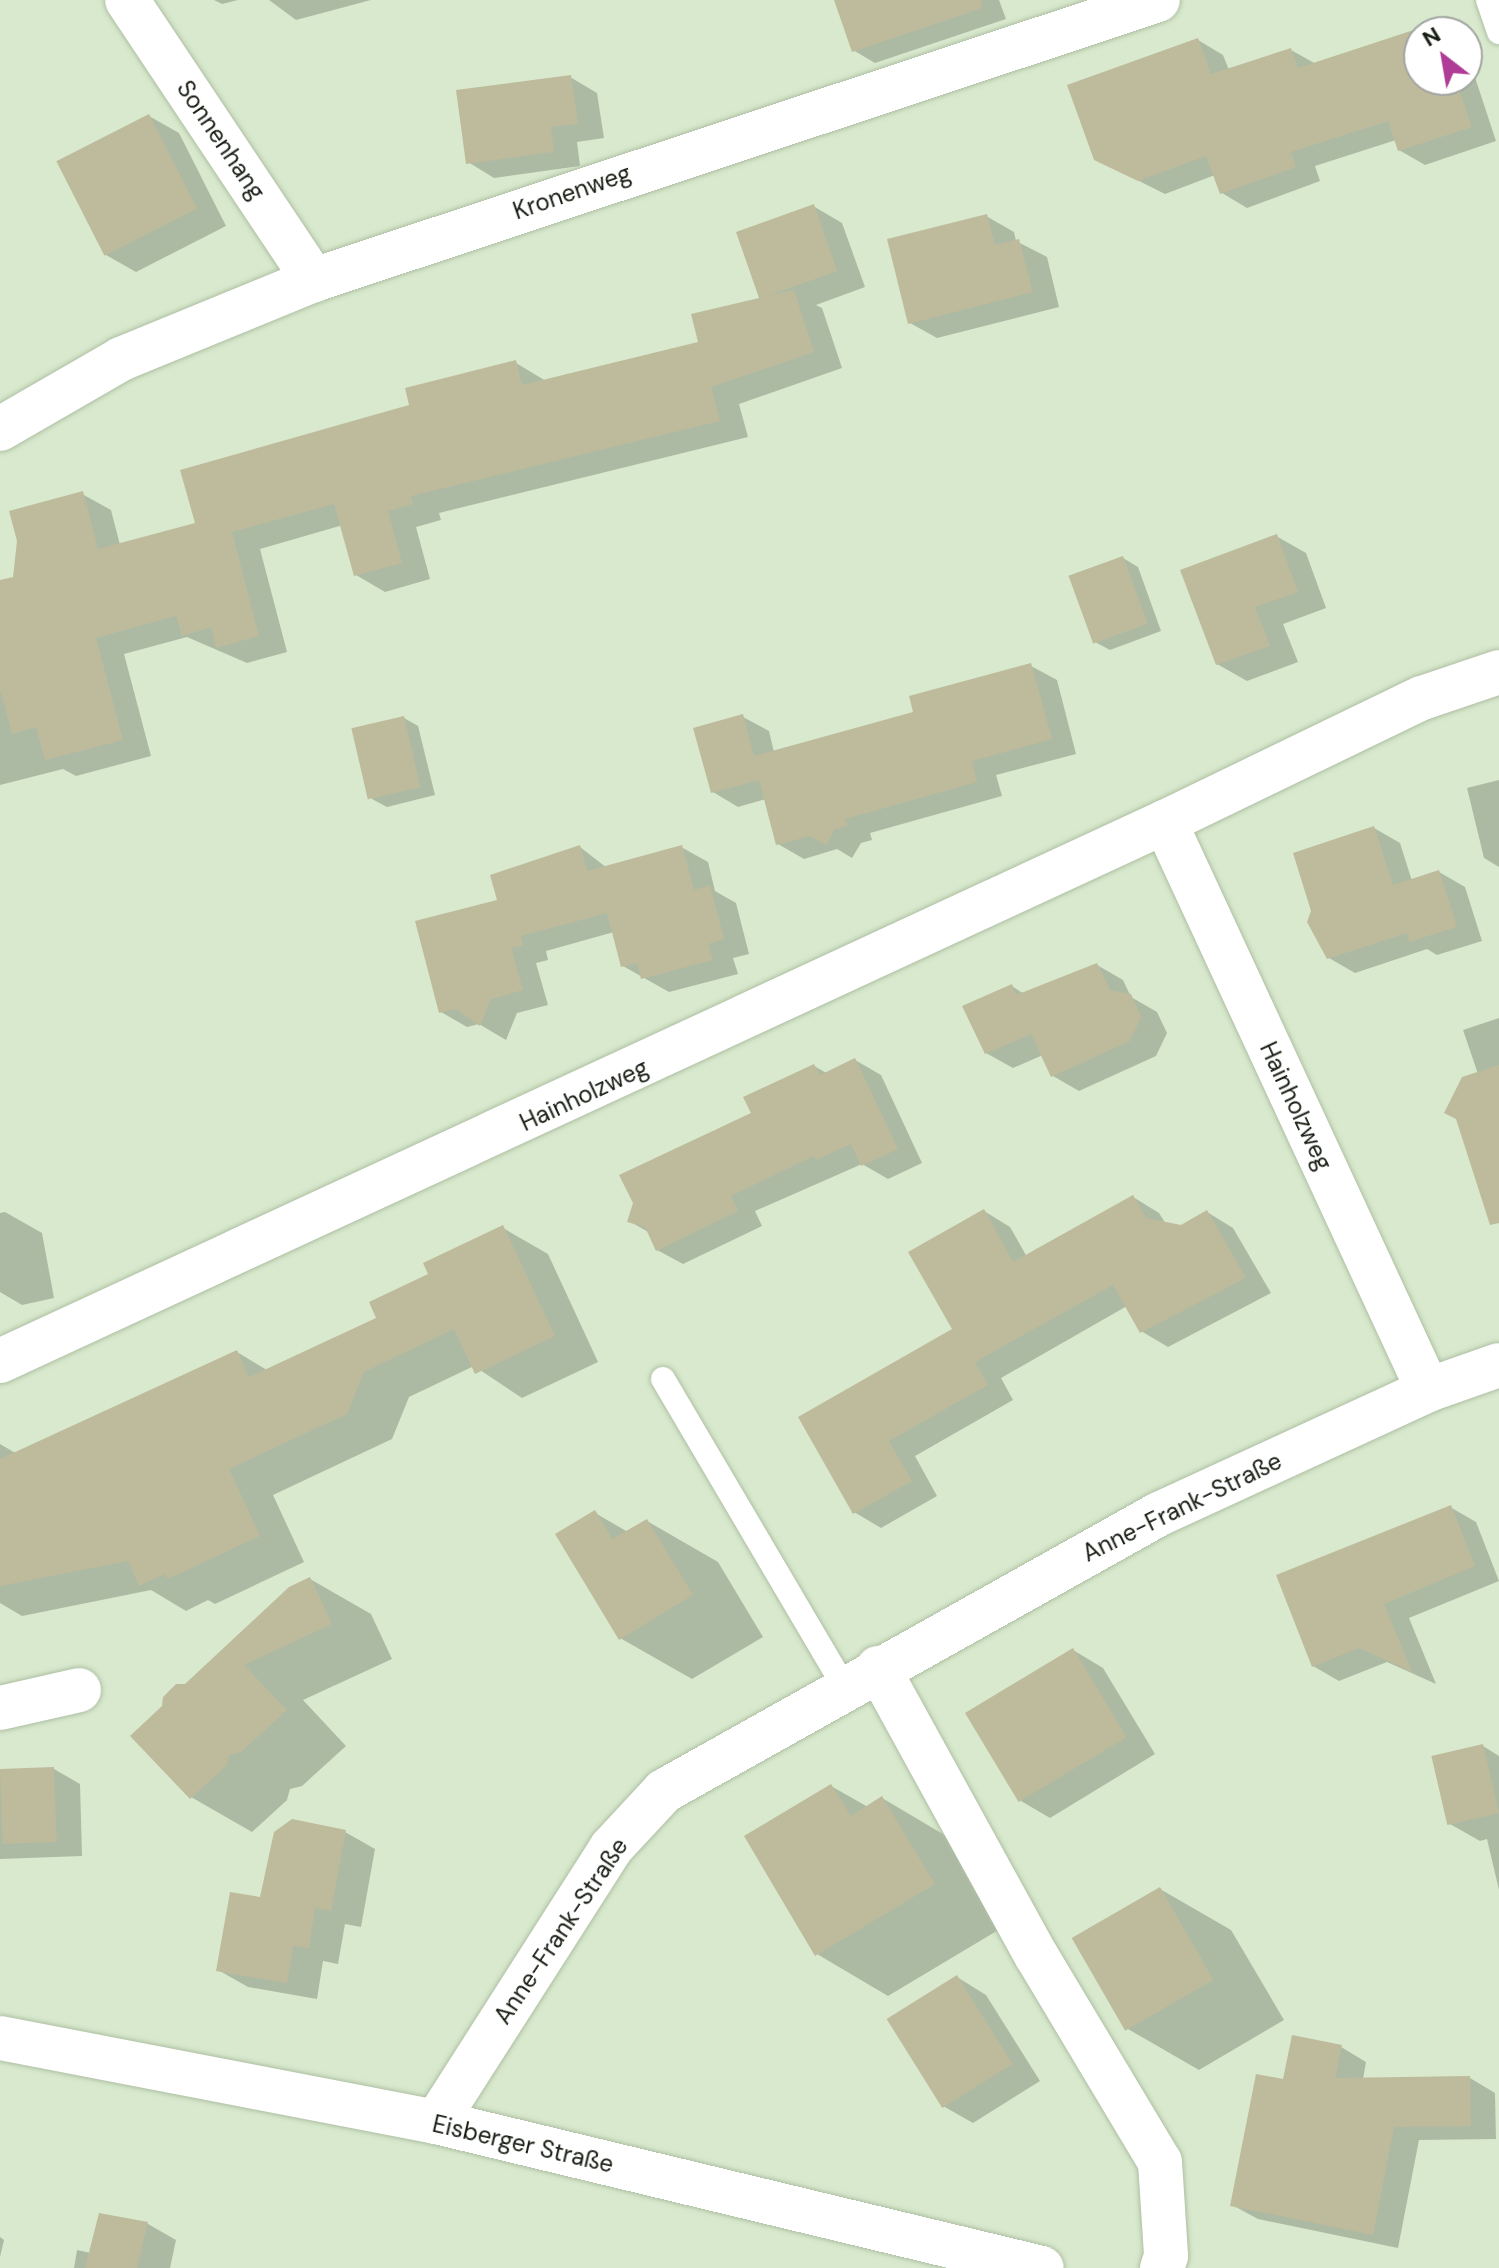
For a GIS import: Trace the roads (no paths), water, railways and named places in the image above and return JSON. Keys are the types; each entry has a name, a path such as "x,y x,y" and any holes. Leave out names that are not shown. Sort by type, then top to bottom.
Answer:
{"street":[{"name":"Sonnenhang","path":"127,0 314,280"},
{"name":"Kronenweg","path":"0,429 121,359 314,280 614,178 1163,1"},
{"name":"Hainholzweg","path":"0,1361 1165,822 1422,698 1499,672"},
{"name":"Hainholzweg","path":"1165,822 1428,1390"},
{"name":"Anne-Frank-Straße","path":"436,2122 611,1848 664,1791 861,1677 1159,1514 1428,1390 1498,1370"},
{"path":"861,1677 1036,1955 1160,2162 1166,2256 1162,2268"},
{"path":"0,1708 79,1690"},
{"name":"Eisberger Straße","path":"0,2038 436,2122 1042,2268"}],"lane":[{"path":"1488,0 1499,32"},
{"path":"663,1379 861,1677"}]}
